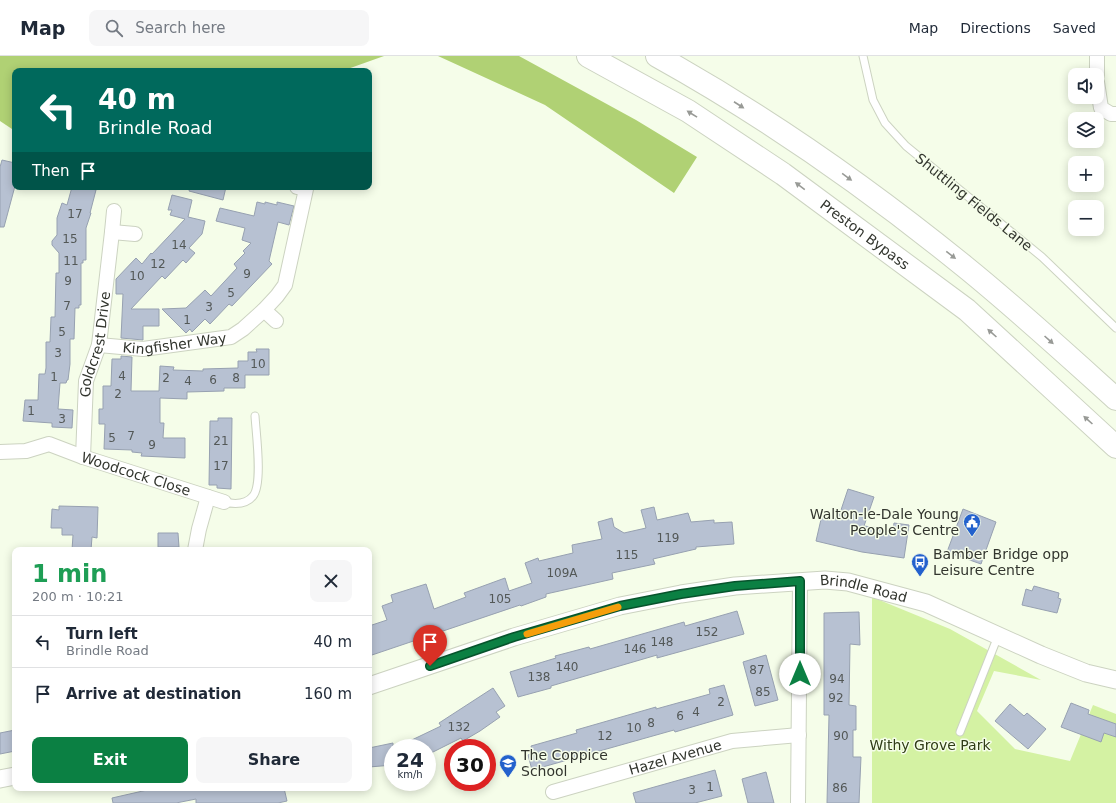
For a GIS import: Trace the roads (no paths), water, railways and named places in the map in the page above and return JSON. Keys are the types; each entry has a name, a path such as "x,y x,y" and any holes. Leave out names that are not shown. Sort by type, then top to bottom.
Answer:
{"highway":[{"name":"Preston Bypass","path":"588,56 688,111 783,174 967,310 1116,447"},
{"path":"657,56 724,95 824,160 885,204 964,266 1116,399"}],"street":[{"path":"1097,56 1097,68"},
{"path":"1100,104 1101,108 1111,114 1116,114"},
{"name":"Kingfisher Way","path":"99,345 143,348 231,337 243,329 264,310 285,285 306,190"},
{"name":"Goldcrest Drive","path":"83,456 86,381 99,345 114,211"},
{"path":"112,232 135,234"},
{"path":"264,310 276,321"},
{"name":"Woodcock Close","path":"0,452 26,451 49,444 224,502"},
{"path":"196,547 208,497"},
{"name":"Brindle Road","path":"372,685 514,637 620,606 681,594 735,586 825,580 848,582 926,603 1067,666 1086,673 1116,680"},
{"path":"798,803 800,581"},
{"name":"Hazel Avenue","path":"553,792 732,741 799,735"},
{"path":"0,779 12,777"}],"lane":[{"name":"Shuttling Fields Lane","path":"863,56 874,100 885,123 906,146 1042,257 1116,328"},
{"path":"224,502 238,504 244,502 253,496 256,489 258,480 258,461 255,416"},
{"path":"960,732 998,636"}],"place":[{"name":"Walton-le-Dale Young People's Centre","path":"972,537"},
{"name":"Bamber Bridge opp Leisure Centre","path":"920,577"},
{"name":"The Coppice School","path":"508,778"}],"park label":[{"name":"Withy Grove Park","path":"930,745"}]}
